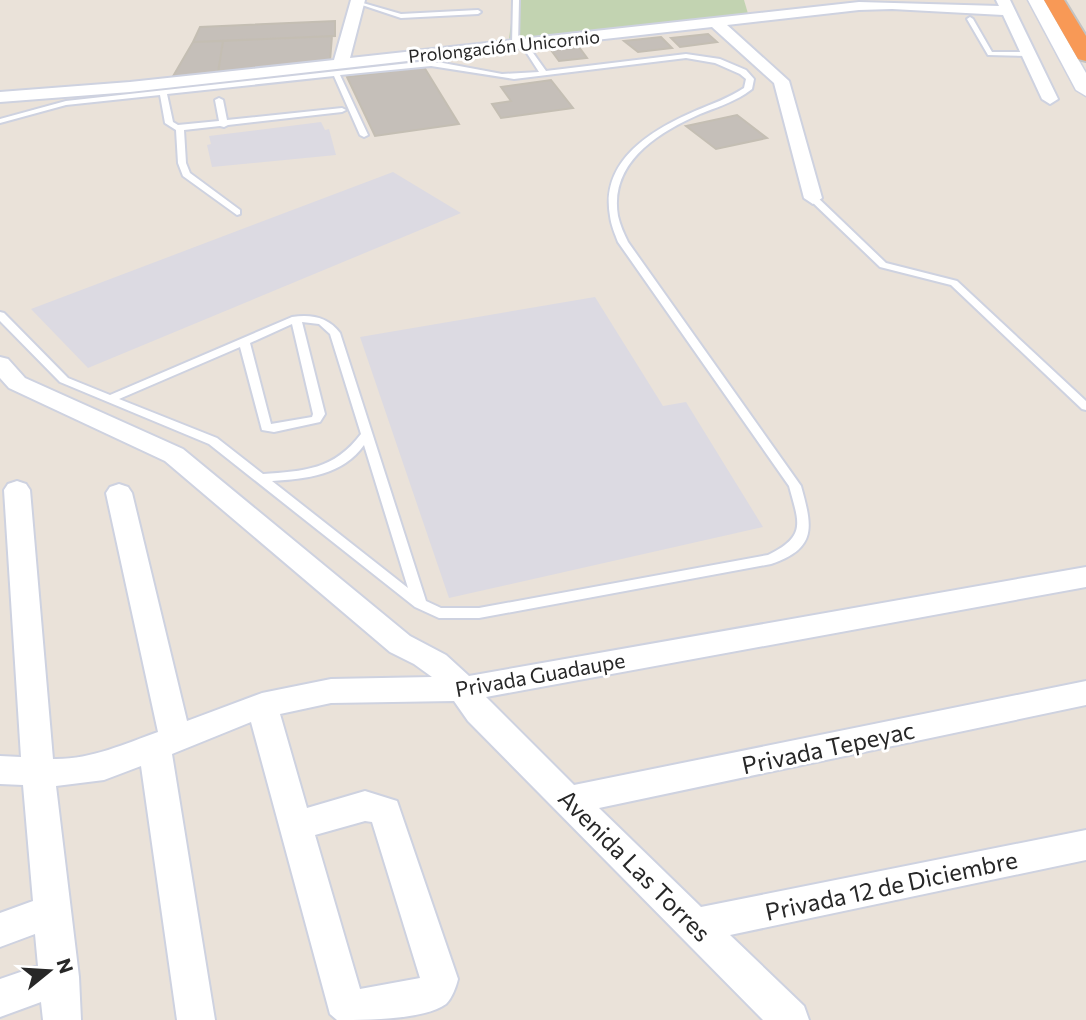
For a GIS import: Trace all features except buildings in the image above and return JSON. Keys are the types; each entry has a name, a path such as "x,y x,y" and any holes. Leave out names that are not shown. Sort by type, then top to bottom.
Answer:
{"highway":[{"path":"1041,0 1086,54"}],"street":[{"path":"757,0 763,18"},
{"path":"1041,0 1086,90"},
{"path":"338,68 358,1"},
{"name":"Prolongación Unicornio","path":"0,97 338,68 520,44 875,5 1005,6"},
{"path":"1005,6 1050,99"},
{"path":"716,23 781,81 813,198"},
{"name":"Avenida Las Torres","path":"0,365 17,383 174,455 400,644 410,666 461,697 570,800 790,1020"},
{"path":"17,490 38,771 54,911 62,1020"},
{"path":"118,493 165,743 196,1020"},
{"name":"Privada Guadaupe","path":"0,770 66,773 104,766 262,705 331,691 461,697 1086,577"},
{"name":"Privada Tepeyac","path":"570,800 1086,693"},
{"path":"262,705 344,1001 353,1009 361,1009 424,997 432,993 439,979 385,811 365,806 297,826"},
{"name":"Privada 12 de Diciembre","path":"696,925 1086,845"},
{"path":"0,930 54,911"},
{"path":"0,998 60,977"}],"lane":[{"path":"516,0 520,44 544,73"},
{"path":"358,1 401,16 478,12"},
{"path":"970,19 990,54 1029,54"},
{"path":"0,121 47,107 338,68 430,63 499,77 685,56 730,65 750,79 748,89 738,97 677,122 632,153 613,185 610,205 614,223 624,242 794,486 805,526 803,539 791,551 771,559 479,613 439,613 420,604 213,441 64,380 0,315"},
{"path":"338,68 364,135"},
{"path":"163,92 169,123 173,128 224,125 342,110"},
{"path":"219,100 224,125"},
{"path":"180,128 182,163 186,174 237,212"},
{"path":"813,198 883,265 954,283 1086,407"},
{"path":"109,399 296,319 321,321 335,332 420,604"},
{"path":"244,341 266,427 316,420 319,414 296,319"},
{"path":"261,478 313,473 340,463 355,452 367,434"}],"shaded area":[{"path":"321,122 325,130 329,129 336,155 212,167 207,145 211,144 209,136"},
{"path":"393,172 461,213 88,368 31,309"},
{"path":"595,297 663,406 686,402 763,527 449,598 360,337"}],"green space":[{"path":"514,0 744,0 749,17 509,39"}]}
